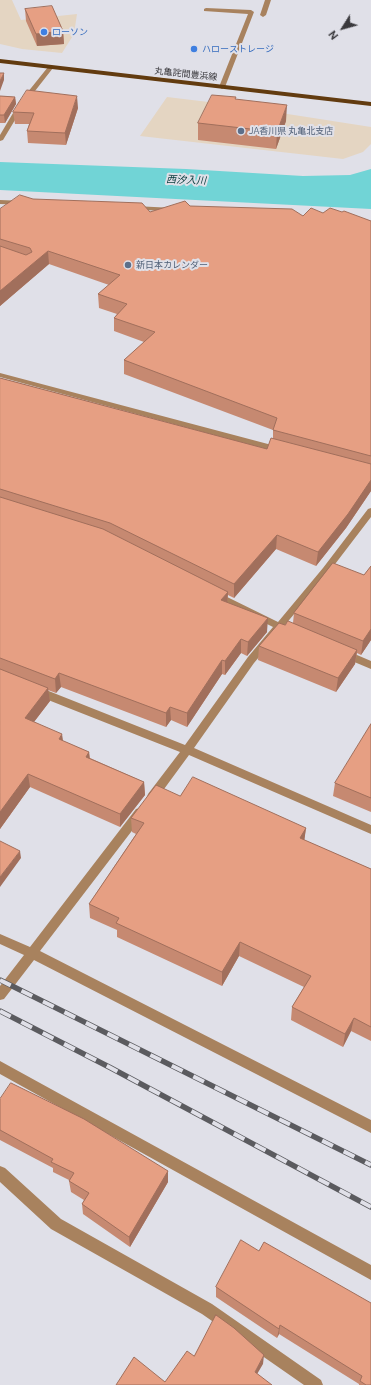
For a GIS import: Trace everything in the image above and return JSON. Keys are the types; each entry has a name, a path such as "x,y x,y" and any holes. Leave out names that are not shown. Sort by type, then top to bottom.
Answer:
{"main road":[{"name":"丸亀詫間豊浜線","path":"0,61 371,104"}],"street":[{"path":"263,15 268,0"},
{"path":"206,10 251,12 222,87"},
{"path":"1,140 23,102 50,68"},
{"path":"15,101 23,102"},
{"path":"0,202 32,203"},
{"path":"126,208 180,210"},
{"path":"0,375 289,453"},
{"path":"0,995 187,750 251,660 326,570 371,511"},
{"path":"207,590 292,632"},
{"path":"335,650 371,665"},
{"path":"29,688 187,750 371,830"},
{"path":"0,939 32,953 371,1127"},
{"path":"0,1067 371,1273"},
{"path":"0,1173 56,1224 207,1310 316,1385"}],"shaded area":[{"path":"0,0 12,0 21,20 77,14 74,34 62,53 22,49 0,44"},
{"path":"167,97 217,103 371,127 371,144 363,152 343,159 140,136"}],"water":[{"name":"西汐入川","path":"0,162 186,169 303,176 350,175 371,169 371,209 0,190"}],"building":[{"path":"52,6 63,31 36,34 25,9"},
{"path":"0,73 4,73 0,81"},
{"path":"27,90 77,96 65,133 27,131 34,113 13,112"},
{"path":"212,95 287,105 277,132 198,123"},
{"path":"0,96 15,97 4,115 0,115"},
{"path":"20,195 33,199 142,203 150,212 185,201 190,206 292,209 303,216 311,208 323,213 330,208 342,212 344,211 371,221 371,456 273,430 277,418 124,360 155,332 114,318 127,304 98,294 120,275 48,251 0,291 0,246 26,255 32,252 30,248 0,239 0,209"},
{"path":"0,378 267,449 271,438 371,464 371,480 348,514 318,552 277,535 234,584 110,523 0,489"},
{"path":"0,497 103,529 228,592 221,600 268,618 248,642 241,639 225,661 222,660 187,713 170,707 166,713 59,673 55,679 0,658"},
{"path":"333,563 364,575 371,566 371,629 363,641 294,613"},
{"path":"288,621 357,650 338,678 259,646 279,623 285,625"},
{"path":"0,669 48,688 25,718 62,734 59,739 89,752 86,757 144,782 120,814 28,774 0,812"},
{"path":"371,724 371,798 335,783"},
{"path":"193,777 306,828 300,838 371,869 371,1027 354,1018 345,1034 292,1007 311,976 240,942 222,972 116,923 119,918 89,904 144,823 131,818 156,785 180,796"},
{"path":"0,841 20,851 0,877"},
{"path":"11,1083 84,1119 168,1171 129,1237 82,1204 89,1193 69,1181 74,1173 51,1162 53,1159 0,1130 0,1099"},
{"path":"241,1240 259,1251 264,1242 371,1303 371,1385 366,1385 360,1381 362,1376 280,1325 279,1329 216,1287"},
{"path":"216,1315 234,1328 264,1355 255,1372 272,1385 116,1385 134,1357 165,1382 187,1351 194,1356"}],"railway":[{"path":"0,980 371,1165"},
{"path":"0,1011 111,1068 371,1207"}],"place":[{"name":"ローソン","path":"44,32"},
{"name":"ハローストレージ","path":"194,49"},
{"name":"JA香川県 丸亀北支店","path":"241,131"},
{"name":"新日本カレンダー","path":"128,265"}]}
